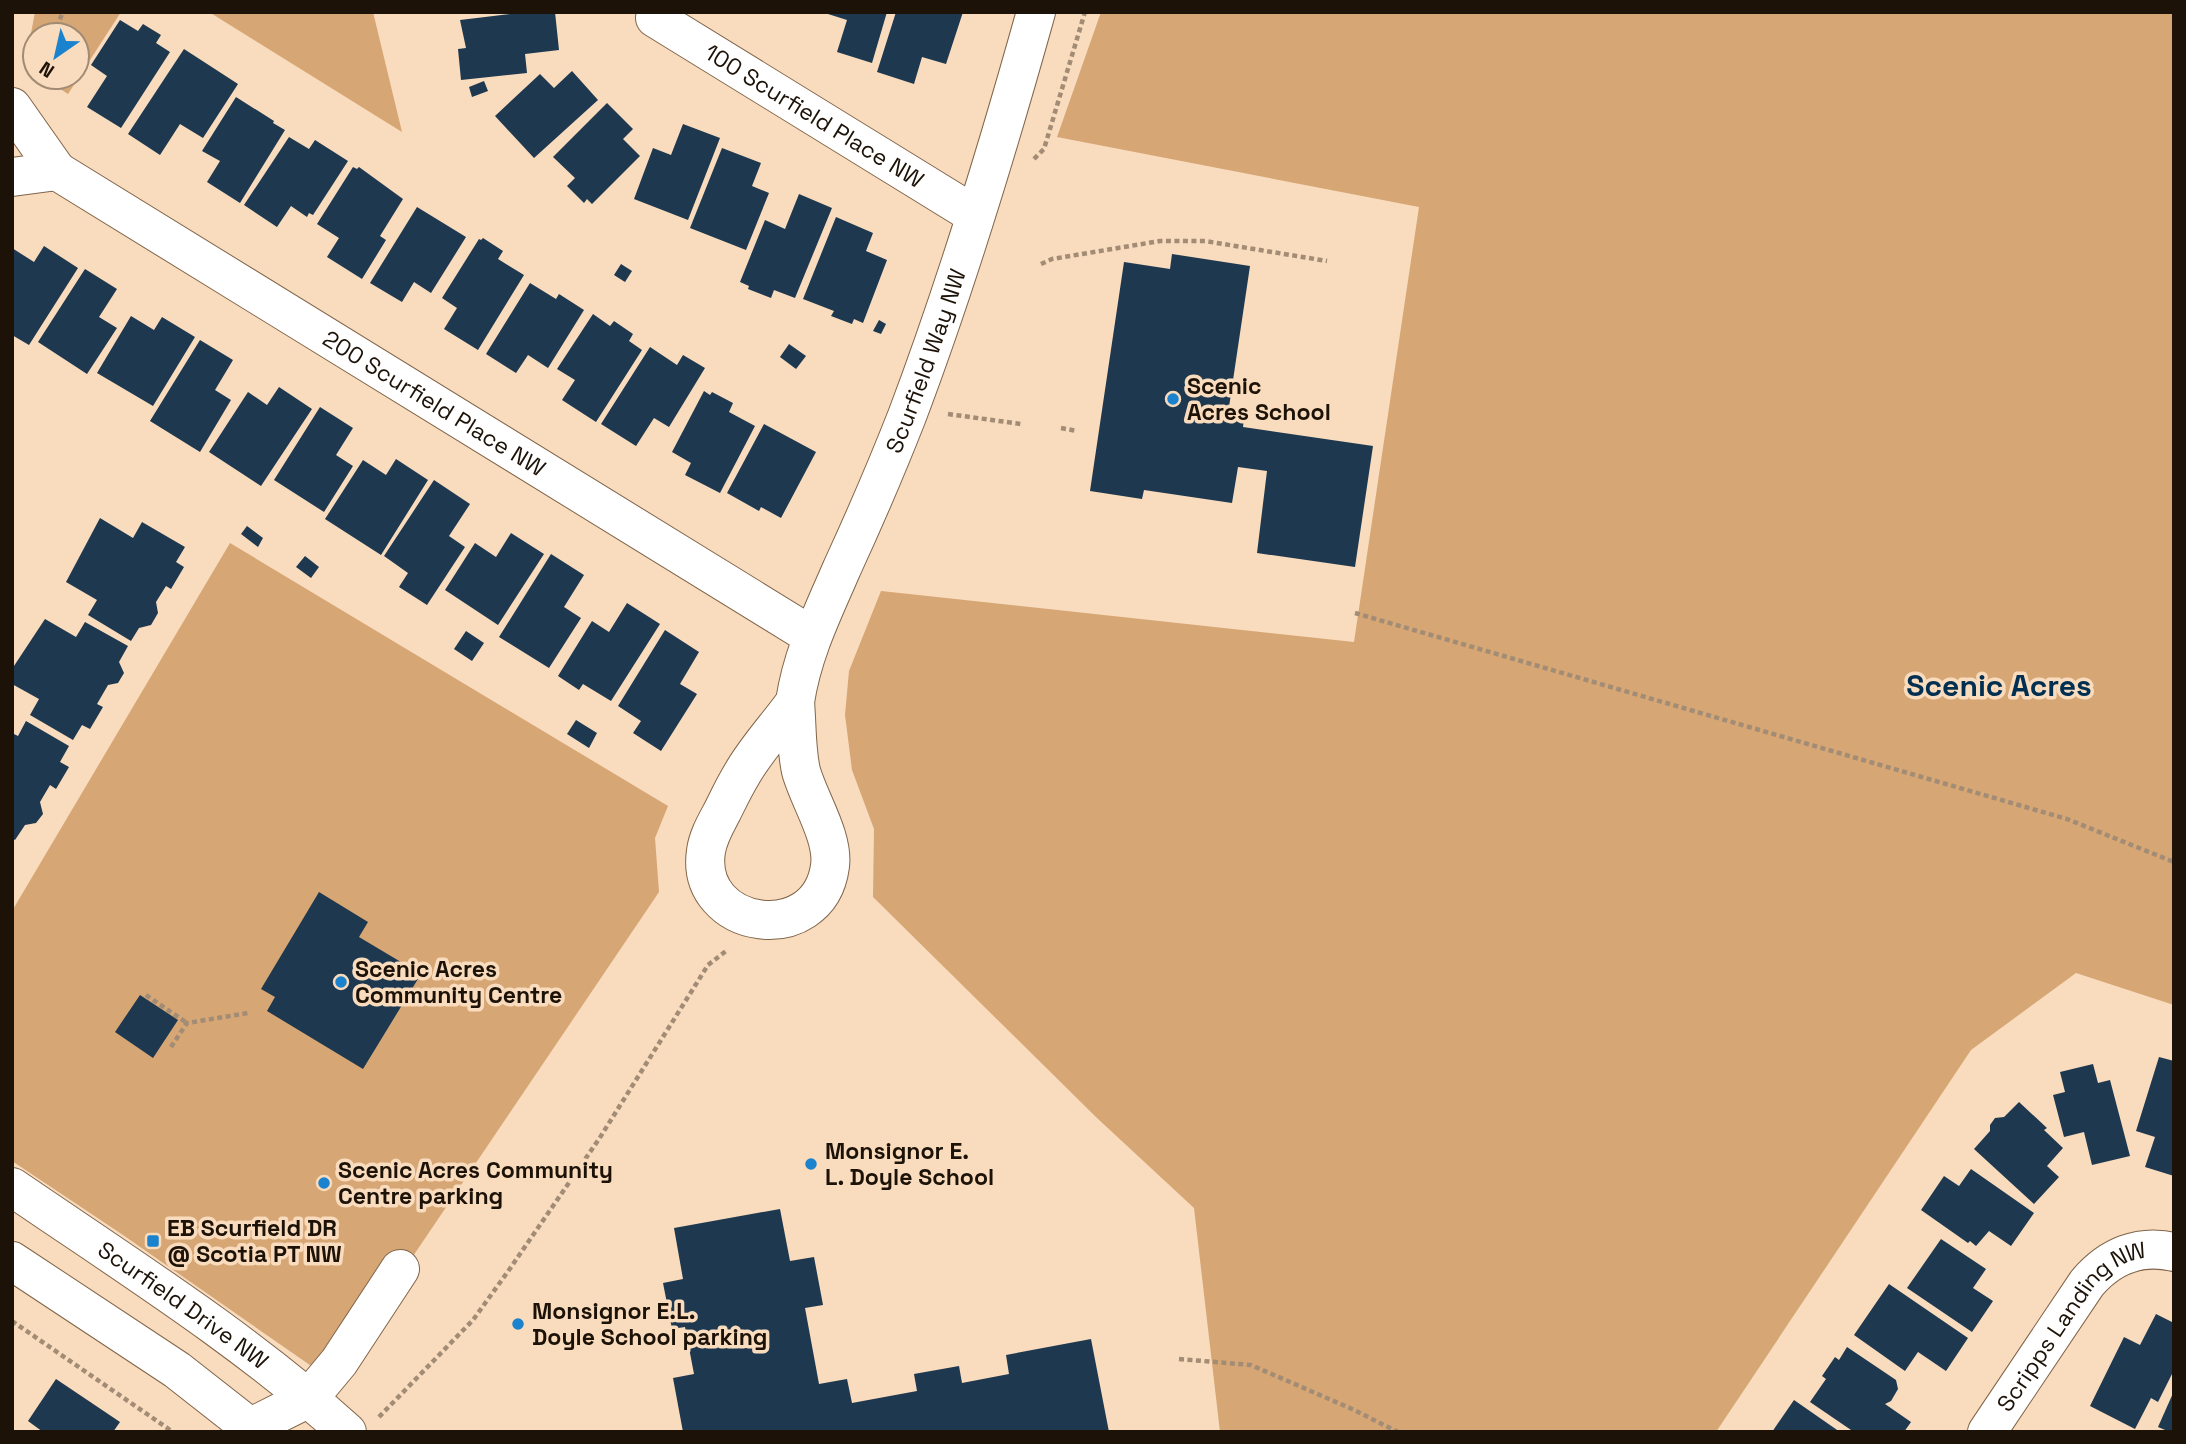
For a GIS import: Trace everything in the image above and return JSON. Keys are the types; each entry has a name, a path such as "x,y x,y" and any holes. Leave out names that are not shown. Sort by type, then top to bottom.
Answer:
{"street":[{"name":"Scurfield Way NW","path":"796,702 743,772 709,837 705,854 709,879 722,902 736,912 761,921 787,918 810,905 827,880 831,864 828,841 808,795 800,767 796,702 799,674 812,636 907,416 998,150 1036,12"},
{"name":"100 Scurfield Place NW","path":"654,18 975,215"},
{"name":"200 Scurfield Place NW","path":"12,107 57,171 812,636"},
{"path":"12,177 57,171"},
{"name":"Scurfield Drive NW","path":"12,1187 242,1345 304,1415 360,1427"},
{"name":"Scripps Landing NW","path":"1987,1432 2097,1271 2108,1262 2139,1250 2174,1252"},
{"path":"12,1261 177,1370 251,1430 304,1415 400,1269"}],"path":[{"path":"1022,157 1033,161 1044,149 1085,12"},
{"path":"1041,264 1052,259 1160,241 1205,241 1327,261"},
{"path":"948,414 1021,424"},
{"path":"1061,428 1077,430"},
{"path":"1355,613 2067,819 2174,862"},
{"path":"360,1427 472,1320 599,1139 708,965 726,951 722,942"},
{"path":"146,995 187,1023 248,1013"},
{"path":"172,1047 187,1023"},
{"path":"12,1321 173,1432"},
{"path":"1178,1359 1251,1365 1398,1432"}],"shaded area":[{"path":"35,12 121,12 91,58 91,21 33,21"},
{"path":"209,12 373,12 402,132"},
{"path":"1101,12 2174,12 2174,1005 2076,973 1971,1050 1716,1432 1220,1432 1194,1208 1097,1118 873,897 874,829 852,770 845,715 849,671 881,591 1354,642 1419,207 1057,137"},
{"path":"230,543 668,806 655,838 659,892 330,1379 12,1161 12,911"}],"building":[{"path":"528,12 555,12 559,50 525,54 527,73 461,80 458,49 466,48 460,20"},
{"path":"887,12 872,63 837,52 847,20 828,14"},
{"path":"896,12 963,12 946,64 922,57 914,84 877,72"},
{"path":"120,20 138,31 143,24 161,35 156,43 170,52 121,128 87,107 107,76 91,65"},
{"path":"184,49 238,84 203,138 180,124 160,155 128,134"},
{"path":"572,71 598,100 534,158 495,116 540,74 554,88"},
{"path":"484,81 488,91 472,97 469,87"},
{"path":"236,97 285,130 240,203 207,182 220,161 202,151"},
{"path":"607,103 633,129 623,139 640,156 592,204 587,199 584,203 567,186 575,178 553,157"},
{"path":"683,124 720,138 688,220 634,199 653,148 671,155"},
{"path":"289,137 309,149 315,140 348,161 313,215 309,213 307,217 291,206 277,227 244,205"},
{"path":"722,148 761,163 752,186 769,193 746,250 690,228"},
{"path":"353,167 359,167 403,199 380,236 386,240 362,279 327,257 339,238 317,224"},
{"path":"799,194 832,208 795,298 774,290 771,298 748,289 749,286 740,282 765,220 785,229"},
{"path":"417,207 466,237 431,293 414,282 402,302 370,283"},
{"path":"836,217 873,233 866,251 887,260 863,323 854,319 852,324 831,316 834,311 803,299"},
{"path":"483,238 503,251 498,259 524,275 478,350 444,329 457,308 442,298 479,239"},
{"path":"44,246 78,268 29,345 12,335 12,248 34,262"},
{"path":"1172,254 1250,266 1229,407 1245,409 1243,427 1373,446 1355,567 1257,553 1267,471 1238,467 1232,503 1144,490 1142,499 1090,491 1124,262 1170,269"},
{"path":"621,264 632,271 625,282 614,275"},
{"path":"85,269 117,289 99,317 117,328 87,374 38,342"},
{"path":"530,283 556,299 559,294 584,310 548,368 528,355 516,373 486,354"},
{"path":"593,314 610,326 614,321 633,334 629,341 642,350 596,422 562,400 575,380 557,369"},
{"path":"131,316 154,330 162,317 195,337 153,406 97,373"},
{"path":"879,320 886,324 881,334 873,331"},
{"path":"200,340 233,360 215,390 231,400 200,452 150,421"},
{"path":"789,344 806,356 796,369 780,357"},
{"path":"650,347 677,365 683,355 705,368 669,427 654,418 636,446 601,424"},
{"path":"279,387 312,409 261,486 209,452 248,392 267,405"},
{"path":"704,391 710,395 712,392 733,403 729,412 755,426 720,493 685,475 691,463 672,452"},
{"path":"320,407 353,428 336,455 353,466 324,512 274,480"},
{"path":"764,424 816,452 781,518 761,507 759,511 727,493"},
{"path":"396,459 428,480 381,555 325,519 363,460 386,475"},
{"path":"434,480 470,504 449,536 465,547 427,605 399,587 408,573 384,556"},
{"path":"100,518 133,538 142,522 185,547 176,562 184,567 171,589 166,586 156,602 158,613 151,625 139,628 131,641 88,615 97,600 66,582"},
{"path":"247,526 263,538 258,547 241,534"},
{"path":"511,533 544,554 498,625 445,590 475,543 496,557"},
{"path":"551,554 584,575 564,607 581,618 549,668 499,637"},
{"path":"305,556 319,567 311,578 296,567"},
{"path":"627,603 660,624 611,701 583,684 579,690 558,676 592,621 609,632"},
{"path":"45,619 76,637 85,622 128,646 119,662 124,673 118,683 108,685 97,704 103,707 90,729 82,725 73,740 30,715 39,699 12,684 12,669"},
{"path":"665,630 699,652 680,684 697,694 661,751 633,733 641,721 618,706"},
{"path":"466,631 484,643 472,661 454,649"},
{"path":"576,720 597,733 589,748 567,734"},
{"path":"26,721 69,746 60,762 69,767 56,789 50,785 40,802 43,814 36,823 25,825 15,840 12,838 12,733 18,736"},
{"name":"Scenic Acres Community Centre","path":"319,892 368,922 359,937 421,974 363,1069 267,1011 275,997 261,989"},
{"path":"140,995 178,1020 153,1058 115,1032"},
{"path":"2159,1057 2174,1061 2174,1176 2145,1167 2155,1137 2136,1131"},
{"path":"2093,1064 2098,1083 2110,1080 2130,1156 2092,1165 2084,1132 2064,1137 2053,1095 2065,1092 2060,1072"},
{"path":"2019,1102 2047,1128 2044,1130 2063,1148 2047,1166 2059,1177 2034,1204 1974,1149 1990,1131 1990,1125 1995,1118 2004,1117"},
{"path":"1971,1169 2034,1213 2011,1246 1989,1231 1976,1246 1970,1241 1968,1243 1921,1210 1944,1176 1959,1186"},
{"path":"780,1209 790,1261 814,1257 823,1305 805,1308 819,1384 847,1379 852,1403 917,1391 914,1374 959,1366 962,1383 1009,1374 1006,1355 1091,1339 1109,1432 683,1432 673,1378 694,1374 685,1327 672,1329 663,1283 683,1279 674,1228"},
{"path":"1941,1239 1986,1269 1973,1288 1993,1301 1972,1332 1907,1288"},
{"path":"1889,1284 1968,1338 1946,1371 1918,1352 1905,1371 1854,1335"},
{"path":"2156,1314 2174,1323 2174,1370 2158,1402 2151,1398 2135,1429 2090,1406 2124,1337 2140,1345"},
{"path":"1847,1347 1896,1380 1898,1389 1891,1401 1885,1404 1911,1422 1904,1432 1854,1432 1810,1402 1826,1379 1822,1376 1835,1357 1839,1360"},
{"path":"56,1379 120,1422 113,1432 43,1432 28,1421"},
{"path":"2174,1391 2174,1432 2170,1432 2158,1427"},
{"path":"1794,1400 1840,1432 1772,1432"}],"place":[{"name":"Scenic Acres School","path":"1173,399"},
{"name":"Scenic Acres Community Centre","path":"341,982"},
{"name":"Monsignor E. L. Doyle School","path":"811,1164"},
{"name":"Scenic Acres Community Centre parking","path":"324,1183"},
{"name":"EB Scurfield DR @ Scotia PT NW","path":"153,1241"},
{"name":"Monsignor E.L. Doyle School parking","path":"518,1324"}],"district":[{"name":"Scenic Acres","path":"1999,686"}]}
